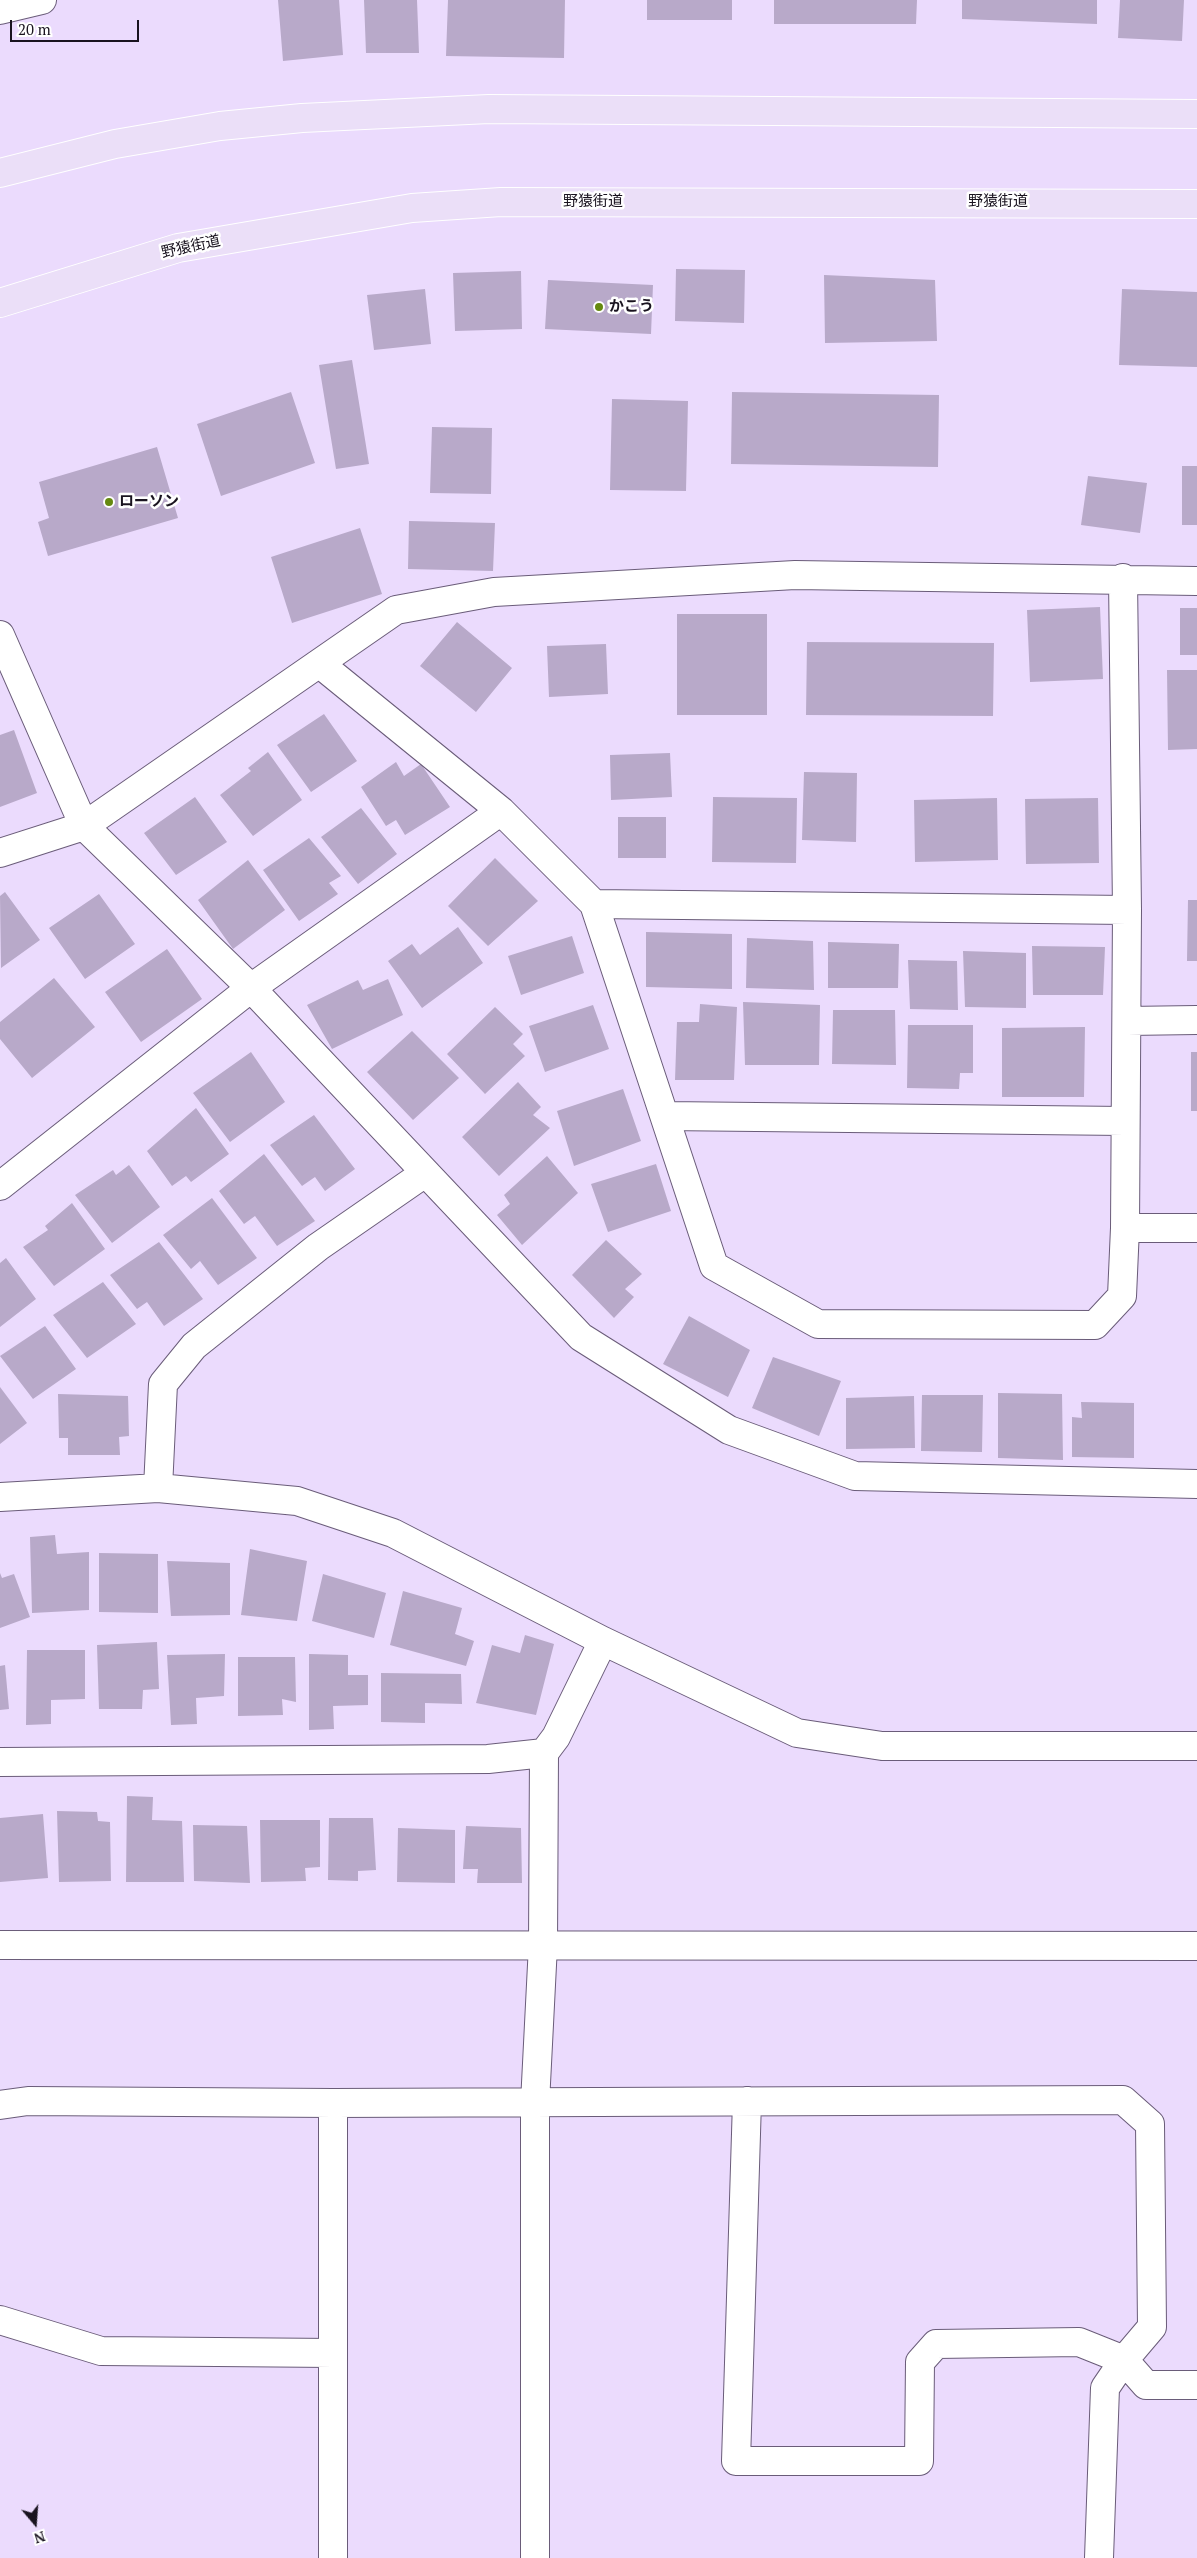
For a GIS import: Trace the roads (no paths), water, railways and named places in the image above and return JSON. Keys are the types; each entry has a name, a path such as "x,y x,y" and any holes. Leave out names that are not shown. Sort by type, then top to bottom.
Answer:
{"main road":[{"path":"0,172 115,144 220,126 302,118 490,109 1197,114"},
{"name":"野猿街道","path":"0,303 178,248 412,208 511,202 1197,204"}],"street":[{"path":"0,10 42,0"},
{"path":"0,853 84,826 396,610 494,592 795,574 1123,578 1197,581"},
{"path":"320,664 501,811 594,904 714,1266 818,1324 1095,1325 1122,1296 1125,1228 1124,1121 1128,910 1123,578"},
{"path":"0,635 84,826 251,988 581,1337 729,1430 855,1476 1197,1484"},
{"path":"0,1186 251,988 501,811"},
{"path":"594,904 1128,910"},
{"path":"1127,1020 1197,1020"},
{"path":"665,1116 1124,1121"},
{"path":"158,1488 163,1384 194,1346 318,1247 425,1173"},
{"path":"1125,1228 1197,1228"},
{"path":"0,1497 158,1488 297,1500 393,1533 602,1642 797,1733 882,1746 1197,1746"},
{"path":"535,2558 535,2103 543,1945 544,1754 556,1737 602,1642"},
{"path":"0,1762 488,1759 544,1754"},
{"path":"0,1945 1197,1946"},
{"path":"0,2105 28,2101 535,2103 1123,2100 1150,2124 1152,2327 1124,2360 1105,2388 1099,2558"},
{"path":"747,2101 736,2461 919,2461 920,2362 936,2344 1079,2342 1124,2360 1146,2384 1197,2385"},
{"path":"333,2103 333,2558"},
{"path":"0,2320 101,2351 332,2353"}],"place":[{"name":"かこう","path":"599,307"},
{"name":"ローソン","path":"109,502"}]}
